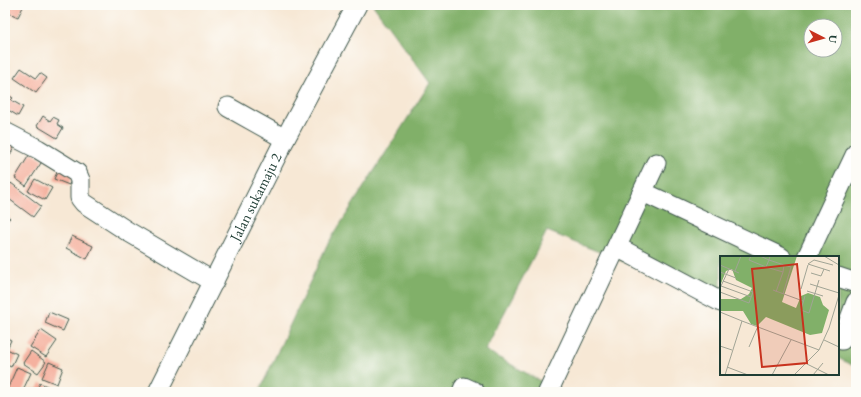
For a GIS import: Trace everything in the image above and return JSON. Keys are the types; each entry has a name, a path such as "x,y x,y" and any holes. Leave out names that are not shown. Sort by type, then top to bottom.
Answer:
{"street":[{"name":"Jalan sukamaju 2","path":"158,392 285,139 357,5"},
{"path":"228,107 285,139"},
{"path":"5,132 38,149 77,173 80,180 80,198 84,203 127,231 214,282"},
{"path":"807,256 856,153"},
{"path":"548,392 656,163"},
{"path":"643,192 779,256"},
{"path":"617,247 720,301"},
{"path":"839,277 856,283"},
{"path":"839,340 842,340 856,302"},
{"path":"462,392 464,387 475,392"}],"green space":[{"path":"373,5 856,5 856,367 839,358 839,256 720,256 720,301 547,231 485,350 560,392 259,392 327,245 430,83"}],"building":[{"path":"5,5 24,5 18,17 5,11"},
{"path":"21,68 36,78 40,73 47,78 36,93 14,78"},
{"path":"5,93 13,98 11,100 23,107 18,116 5,108"},
{"path":"43,116 50,121 53,117 59,120 57,124 63,128 57,138 37,126"},
{"path":"5,140 15,146 5,164"},
{"path":"31,152 43,160 26,186 15,178"},
{"path":"60,166 74,173 69,185 54,179"},
{"path":"35,179 52,188 45,200 28,191"},
{"path":"11,183 41,206 33,217 5,196 5,192"},
{"path":"5,213 10,218 5,223"},
{"path":"72,236 93,246 87,259 66,248"},
{"path":"49,312 68,320 63,331 45,323"},
{"path":"41,330 57,341 46,357 30,347"},
{"path":"5,337 11,340 7,349 17,354 11,367 5,364"},
{"path":"31,351 46,362 38,373 23,363"},
{"path":"49,362 63,368 57,384 42,378"},
{"path":"17,367 31,373 22,392 6,392"},
{"path":"40,383 56,390 55,392 30,392 32,388 36,391"}]}
